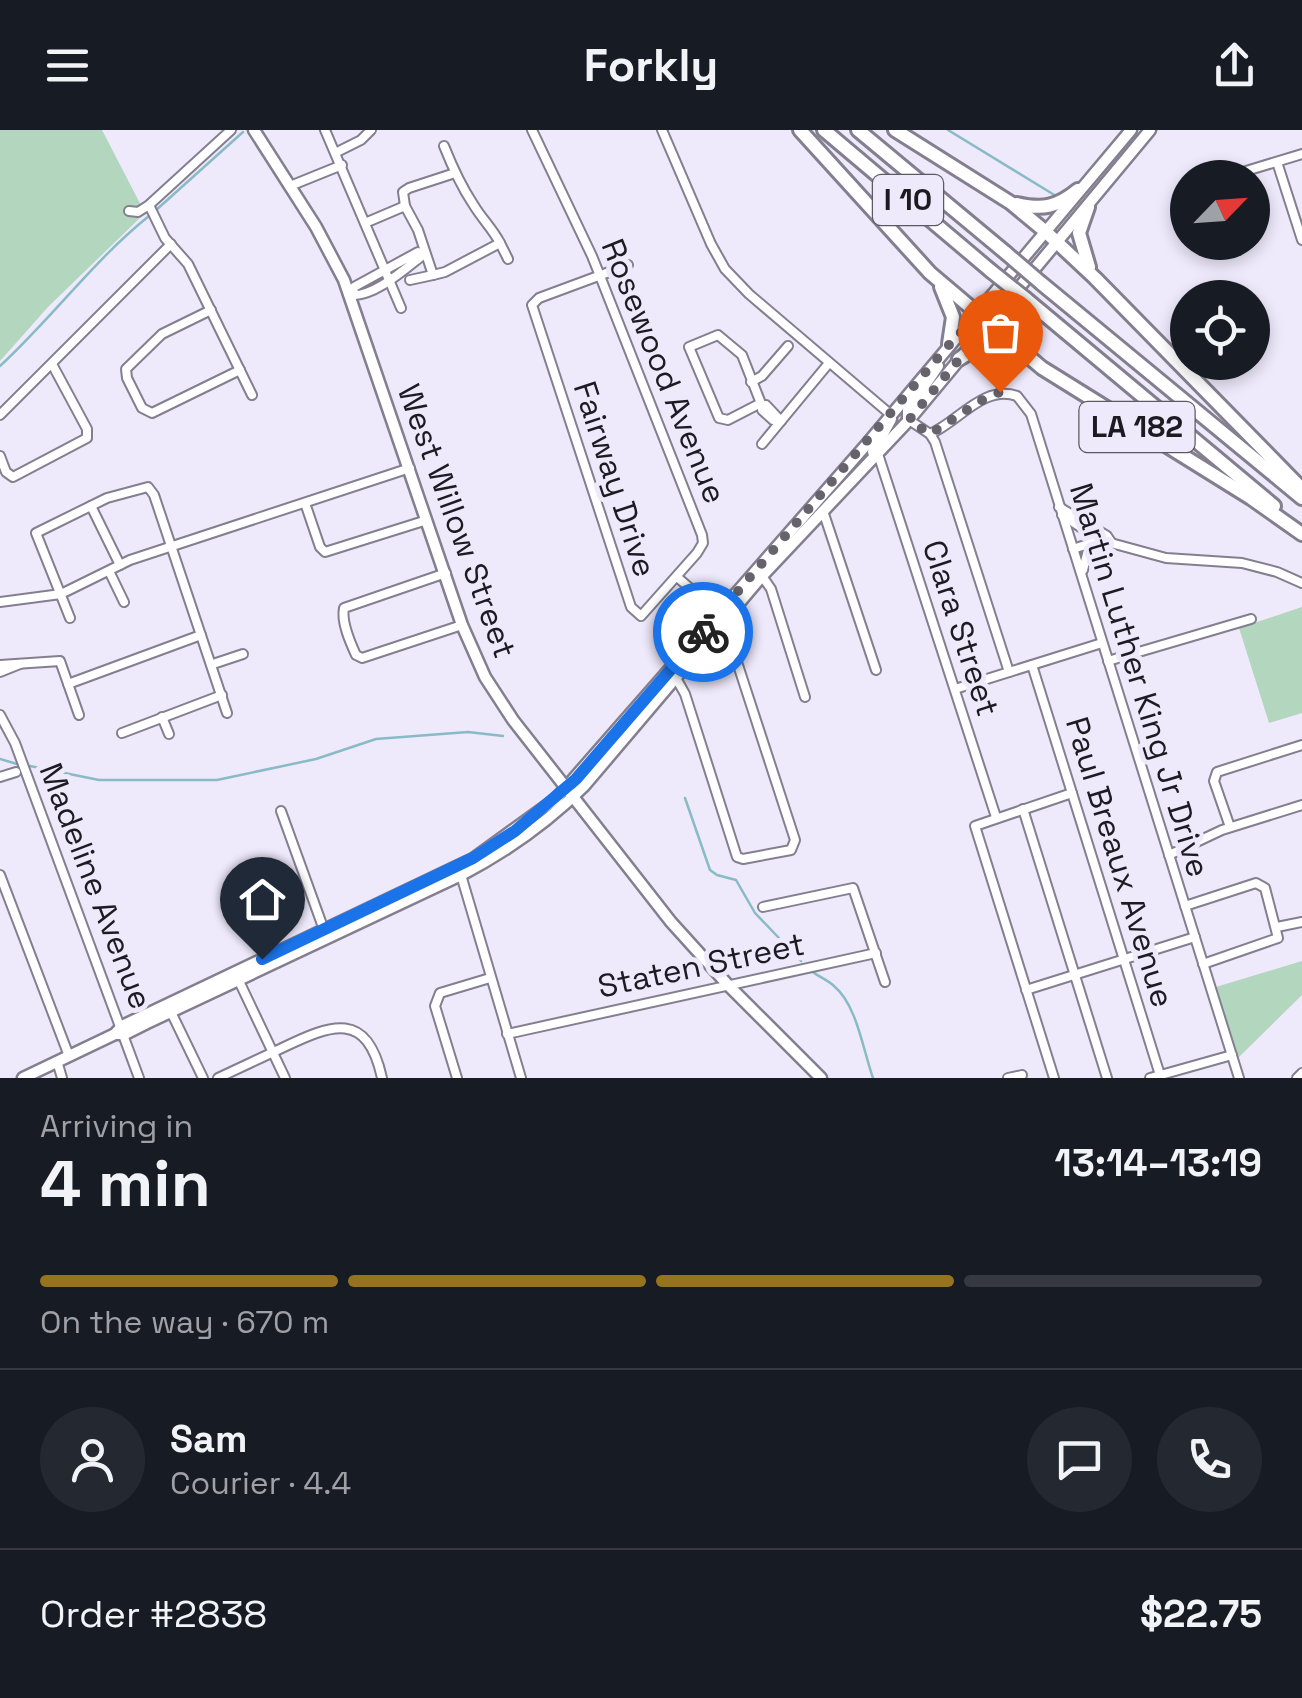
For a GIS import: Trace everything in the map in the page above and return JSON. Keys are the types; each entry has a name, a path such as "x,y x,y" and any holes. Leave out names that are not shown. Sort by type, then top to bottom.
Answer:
{"highway":[{"path":"800,130 945,291 952,308 946,348"},
{"name":"I 10","path":"824,130 1302,532"},
{"name":"I 10","path":"858,130 1302,498"},
{"path":"895,130 1011,203 1058,243"},
{"path":"1011,203 1044,208 1061,204 1078,190"},
{"path":"1088,207 1079,233 1083,255 1095,278"},
{"name":"LA 182","path":"1058,243 1302,489"},
{"path":"930,273 977,314"},
{"name":"LA 182","path":"977,314 1042,368 1302,532"},
{"path":"963,355 1001,346 1042,368"}],"main road":[{"name":"West Willow Street","path":"254,130 326,244 351,294 462,625 500,702 671,922 820,1078"},
{"path":"721,618 762,576 851,460 1131,130"},
{"path":"121,1031 171,1012 496,856 570,793 819,505 847,484 909,420 1150,130"},
{"path":"960,332 966,336 963,355"},
{"path":"909,420 906,412 942,361 946,348"},
{"path":"873,458 888,428 890,414"},
{"path":"847,484 844,478 851,460"},
{"path":"23,1078 483,853 570,793"}],"street":[{"path":"129,212 138,212 149,204 231,130"},
{"path":"325,130 401,308"},
{"path":"336,152 362,140 371,130"},
{"name":"Rosewood Avenue","path":"532,130 600,276 702,535 701,548 677,577"},
{"path":"662,130 725,268 749,294 890,414"},
{"path":"444,146 455,172 508,259"},
{"path":"1270,164 1302,154"},
{"path":"1277,162 1302,240"},
{"path":"290,186 342,166"},
{"path":"433,274 405,206 404,192 455,172"},
{"path":"149,204 171,244 188,264 252,395"},
{"path":"364,222 405,206"},
{"path":"410,280 445,272 500,243"},
{"path":"0,415 171,244"},
{"path":"410,254 424,254 388,281 358,296 351,294 354,287 410,254"},
{"path":"600,276 628,265"},
{"name":"Fairway Drive","path":"600,276 533,302 533,310 634,612 638,616 645,614 677,577"},
{"path":"368,279 377,281 377,286"},
{"path":"210,310 162,334 126,369 127,378 148,413 240,370"},
{"path":"765,408 728,420 719,418 690,348 718,335 742,355 765,408 780,420"},
{"path":"752,382 788,346"},
{"path":"762,444 830,363"},
{"path":"0,456 8,475 17,476 89,434 52,364"},
{"name":"Martin Luther King Jr Drive","path":"930,434 1000,392 1017,396 1031,414 1240,1078"},
{"path":"909,420 930,434 1009,672"},
{"name":"Clara Street","path":"873,458 996,817"},
{"path":"0,602 61,594 120,565 410,468"},
{"path":"70,618 36,533 91,506 148,487 154,494 227,713"},
{"path":"305,503 320,547 326,552 428,520"},
{"path":"819,505 876,670"},
{"path":"91,506 120,565"},
{"path":"1060,510 1100,540 1166,558 1260,567 1302,584"},
{"path":"1060,510 1111,542"},
{"path":"1074,549 1100,540"},
{"path":"1082,578 1088,550 1111,542"},
{"path":"108,570 124,602"},
{"path":"446,573 347,606 342,615 356,655 362,658 462,625"},
{"path":"762,576 771,588 805,697"},
{"path":"674,674 685,694 739,859 787,851 794,846 740,665 721,618 677,577"},
{"path":"1108,662 1251,619"},
{"path":"68,684 201,635"},
{"path":"955,689 1102,643"},
{"path":"212,664 243,654"},
{"path":"0,669 60,661 79,715"},
{"name":"Paul Breaux Avenue","path":"1032,665 1160,1075"},
{"path":"122,733 222,695"},
{"name":"Madeline Avenue","path":"0,715 20,754 139,1078"},
{"path":"162,718 170,734"},
{"path":"1230,827 1214,780 1216,772 1302,745"},
{"path":"0,777 16,772"},
{"path":"1054,1078 975,824 1072,793"},
{"path":"1169,855 1230,827 1302,805"},
{"path":"1022,809 1107,1078"},
{"path":"281,811 324,930"},
{"path":"0,875 69,1056"},
{"path":"460,875 520,1078"},
{"path":"1185,906 1259,883 1265,888 1279,935 1274,942 1204,964"},
{"path":"763,907 853,888 885,982"},
{"path":"1277,928 1302,922"},
{"path":"1026,990 1195,937"},
{"name":"Staten Street","path":"507,1034 876,953"},
{"path":"457,1078 436,998 440,993 490,978"},
{"path":"238,980 284,1078"},
{"path":"171,1012 203,1078"},
{"path":"218,1078 324,1028 349,1028 360,1034 372,1045 382,1078"},
{"path":"1150,1078 1232,1055"},
{"path":"57,1062 62,1078"},
{"path":"1008,1078 1022,1075"}],"green space":[{"path":"0,130 102,130 145,213 48,307 0,361"},
{"path":"1302,607 1302,713 1269,723 1239,628"},
{"path":"1302,961 1302,995 1238,1058 1216,987"}],"waterway":[{"path":"948,130 1056,196"},
{"path":"155,211 243,132"},
{"path":"0,366 110,251 149,216"},
{"path":"30,766 99,780 217,780 316,759 376,739 468,732 503,736"},
{"path":"0,759 17,764"},
{"path":"685,798 710,870 736,880 755,913 801,961"},
{"path":"813,972 834,986 848,1004 873,1078"}],"way so far":[{"path":"703,632 960,332 966,336 966,351 909,420 930,434 1000,392"}],"route":[{"path":"262,959 483,853 515,831 576,779 703,632"}]}
